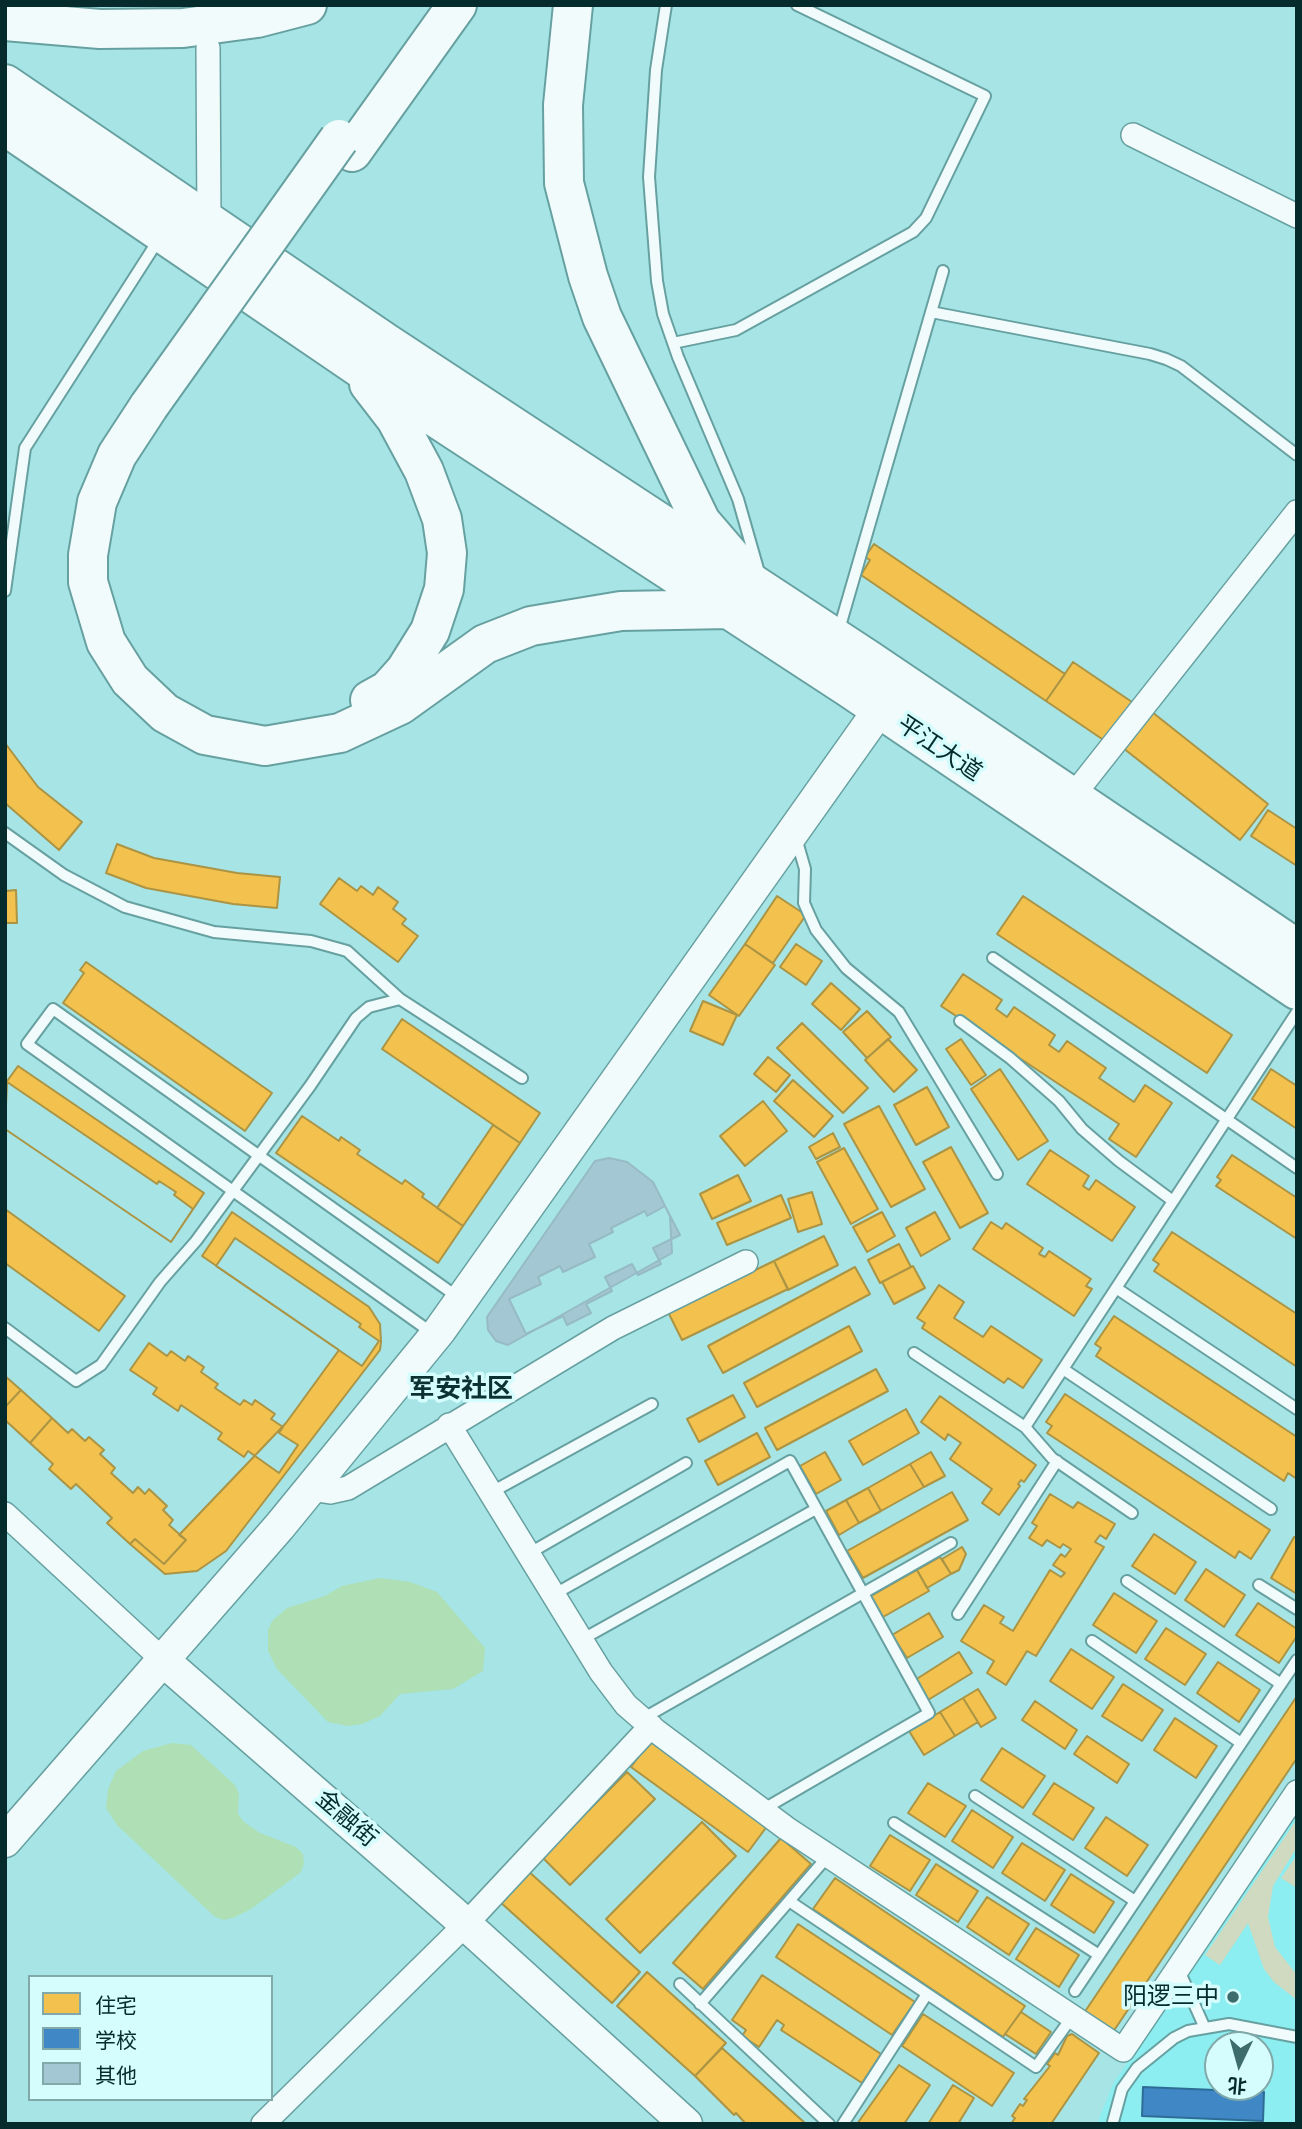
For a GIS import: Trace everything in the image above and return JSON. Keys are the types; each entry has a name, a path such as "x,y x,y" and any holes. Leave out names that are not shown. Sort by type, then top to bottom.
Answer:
{"highway":[{"path":"5,21 100,29 183,28 235,22 307,5"},
{"path":"346,146 434,5"},
{"path":"457,5 346,146 157,412 117,455 97,502 88,555 88,582 106,642 130,680 165,713 205,735 265,746 340,733 400,705 485,644 531,626 621,611 750,596 701,522 602,317 588,276 569,209 563,170 562,105 573,5"},
{"path":"5,84 209,223 590,498"},
{"path":"5,126 344,356 590,498"},
{"path":"157,412 119,496 110,532 106,581 115,617 131,650 159,684 193,709 212,718 265,727 334,715 388,690 405,671 429,631 444,589 446,571 442,519 424,471 382,398 344,356"},
{"name":"平江大道","path":"590,498 750,596 837,639 1297,949"},
{"name":"平江大道","path":"750,596 880,709 1297,990"}],"street":[{"path":"208,48 209,223"},
{"path":"1133,135 1297,216"},
{"path":"1072,797 1297,512"},
{"path":"5,1840 165,1661 435,1335 880,709"},
{"path":"310,1489 330,1492 348,1488 613,1328 746,1262"},
{"path":"449,1426 600,1672 626,1705 762,1810 828,1856 1123,2050 1297,1792"},
{"name":"金融街","path":"5,1514 165,1661 466,1924 686,2124"},
{"path":"263,2124 466,1924 647,1723"}],"lane":[{"path":"666,5 656,70 649,177 657,281 673,343 693,399 737,499 750,596"},
{"path":"673,343 736,330 913,232 926,218 985,96 797,5"},
{"path":"5,592 25,448 163,232"},
{"path":"837,639 943,271"},
{"path":"931,312 1166,359 1181,366 1297,455"},
{"path":"793,831 805,869 804,903 816,930 846,968 899,1012 997,1174"},
{"path":"5,833 64,875 125,907 214,932 311,941 346,951 400,999 522,1078"},
{"path":"993,958 1297,1168"},
{"path":"5,1328 76,1381 102,1365 160,1282 233,1191 356,1018 376,1004 400,999"},
{"path":"435,1335 27,1044 53,1009 461,1299"},
{"path":"1025,1427 1297,1012"},
{"path":"960,1021 1010,1058 1059,1101 1082,1129 1119,1161 1173,1201"},
{"path":"1116,1288 1297,1409"},
{"path":"914,1353 1025,1427 1057,1461 1132,1513"},
{"path":"1063,1369 1271,1509"},
{"path":"490,1493 652,1404"},
{"path":"553,1595 790,1461 929,1713 762,1810"},
{"path":"958,1614 1057,1461"},
{"path":"528,1554 686,1463"},
{"path":"581,1640 816,1509"},
{"path":"647,1723 951,1543"},
{"path":"1127,1581 1281,1684"},
{"path":"1259,1585 1297,1609"},
{"path":"1092,1641 1241,1743"},
{"path":"1075,1991 1297,1660"},
{"path":"975,1796 1135,1901"},
{"path":"894,1823 1099,1955"},
{"path":"700,2004 828,1856"},
{"path":"789,1901 1036,2067 1072,2017"},
{"path":"1178,1968 1204,2026"},
{"path":"680,1984 829,2124"},
{"path":"843,2124 927,1994"},
{"path":"1113,2122 1122,2089 1138,2068 1174,2038 1204,2026 1241,2026 1297,2037"}],"shaded area":[{"path":"380,1578 410,1582 437,1592 485,1648 483,1671 453,1689 400,1694 380,1716 362,1724 348,1726 328,1722 277,1669 268,1651 268,1630 272,1621 287,1608 325,1596 342,1586"},
{"path":"172,1743 191,1745 235,1785 239,1794 238,1814 244,1822 260,1833 296,1847 303,1854 304,1864 300,1873 251,1909 233,1918 223,1920 214,1916 117,1825 106,1808 108,1789 116,1771 143,1751"},
{"name":"阳逻三中","path":"1297,1809 1297,2124 1097,2124 1113,2084"},
{"path":"1297,1819 1297,1847 1273,1886 1268,1917 1275,1947 1297,1975 1297,2000 1274,1982 1264,1969 1248,1923 1220,1965 1205,1955"},
{"path":"1297,1855 1297,1888 1281,1878"}],"building: 住宅":[{"path":"874,544 1065,674 1046,701 861,575 870,560 865,557"},
{"path":"1073,662 1132,702 1105,741 1046,701"},
{"path":"1152,712 1268,804 1240,840 1123,748"},
{"path":"5,743 38,787 82,822 59,850 5,803"},
{"path":"1268,810 1297,829 1297,866 1251,836"},
{"path":"117,844 154,858 237,873 280,877 277,908 233,904 146,888 106,873"},
{"path":"339,878 357,891 361,886 373,895 378,887 398,902 393,909 406,919 402,924 418,936 398,962 320,904"},
{"path":"16,890 17,923 5,923 5,891"},
{"path":"777,896 806,915 773,963 745,944"},
{"path":"1023,896 1232,1035 1207,1073 997,934"},
{"path":"745,944 775,965 739,1016 709,995"},
{"path":"796,944 822,961 806,985 780,967"},
{"path":"86,962 272,1093 245,1131 63,1003 84,973 80,970"},
{"path":"963,974 1002,1000 996,1009 1007,1017 1014,1007 1055,1035 1049,1045 1059,1052 1067,1041 1106,1068 1099,1078 1134,1102 1145,1085 1172,1103 1136,1157 1109,1139 1119,1124 941,1006"},
{"path":"831,983 860,1009 841,1030 812,1004"},
{"path":"703,1001 737,1015 723,1045 690,1031"},
{"path":"867,1011 891,1037 867,1058 843,1032"},
{"path":"402,1019 540,1113 520,1143 382,1049"},
{"path":"802,1023 868,1088 843,1113 777,1048"},
{"path":"888,1039 917,1070 894,1092 865,1060"},
{"path":"961,1039 986,1075 971,1085 946,1049"},
{"path":"768,1057 790,1075 776,1092 754,1074"},
{"path":"18,1066 204,1193 171,1242 5,1129 5,1084"},
{"path":"1000,1069 1048,1141 1018,1160 971,1089"},
{"path":"1271,1069 1297,1086 1297,1129 1252,1099"},
{"path":"793,1080 833,1116 814,1137 774,1101"},
{"path":"7,1082 157,1184 159,1181 176,1192 174,1195 193,1209 171,1242 5,1129"},
{"path":"927,1087 949,1127 916,1145 894,1105"},
{"path":"763,1101 787,1131 745,1166 720,1136"},
{"path":"879,1106 925,1189 891,1207 844,1124"},
{"path":"302,1116 339,1141 341,1137 360,1150 357,1154 402,1184 405,1180 424,1194 422,1197 463,1226 438,1263 276,1153"},
{"path":"493,1125 520,1143 463,1226 437,1208"},
{"path":"833,1133 840,1147 816,1159 809,1147"},
{"path":"951,1147 988,1213 960,1228 923,1162"},
{"path":"844,1148 878,1209 851,1224 817,1162"},
{"path":"1050,1150 1089,1176 1083,1186 1089,1190 1096,1180 1135,1207 1112,1241 1027,1184"},
{"path":"1232,1155 1297,1198 1297,1239 1216,1186 1221,1180 1217,1177"},
{"path":"738,1175 751,1201 712,1219 700,1194"},
{"path":"812,1192 822,1224 798,1232 788,1199"},
{"path":"781,1195 791,1218 727,1245 717,1223"},
{"path":"5,1209 125,1296 99,1331 5,1263"},
{"path":"232,1212 369,1307 380,1324 380,1350 226,1551 197,1571 165,1574 130,1544 135,1539 164,1564 186,1540 179,1535 286,1423 339,1350 202,1256"},
{"path":"882,1212 895,1236 867,1252 853,1227"},
{"path":"935,1212 950,1239 921,1256 906,1228"},
{"path":"991,1222 1002,1229 1006,1223 1043,1248 1039,1254 1045,1257 1049,1251 1091,1279 1086,1286 1092,1289 1074,1316 973,1249"},
{"path":"1172,1232 1297,1314 1297,1367 1154,1271 1159,1264 1153,1260"},
{"path":"824,1236 838,1265 788,1290 774,1261"},
{"path":"235,1238 361,1324 359,1327 379,1341 362,1366 216,1266"},
{"path":"899,1244 911,1267 880,1283 868,1260"},
{"path":"774,1261 788,1289 682,1340 668,1312"},
{"path":"913,1266 925,1288 894,1304 882,1282"},
{"path":"855,1267 870,1294 723,1373 708,1346"},
{"path":"939,1285 964,1302 954,1318 983,1337 991,1326 1042,1360 1023,1388 1008,1378 1004,1383 922,1328 925,1323 917,1318"},
{"path":"1114,1316 1297,1437 1297,1479 1288,1473 1284,1481 1096,1356 1101,1348 1095,1344"},
{"path":"849,1326 862,1351 757,1407 744,1383"},
{"path":"149,1343 167,1356 171,1351 185,1361 188,1356 204,1367 201,1372 218,1384 215,1388 240,1405 244,1400 252,1405 255,1400 275,1414 271,1419 283,1427 279,1433 298,1445 279,1473 248,1451 244,1457 218,1439 222,1433 181,1405 178,1411 153,1394 157,1388 130,1370"},
{"path":"876,1369 888,1391 777,1450 765,1428"},
{"path":"5,1376 21,1390 5,1407"},
{"path":"21,1390 52,1418 30,1443 5,1420 5,1407"},
{"path":"1065,1394 1270,1530 1251,1559 1239,1551 1235,1558 1047,1433 1052,1426 1046,1422"},
{"path":"733,1395 745,1417 699,1442 687,1419"},
{"path":"940,1396 1036,1465 1024,1482 1021,1480 1018,1484 1020,1486 999,1515 982,1503 992,1489 950,1459 961,1443 948,1434 945,1440 921,1422"},
{"path":"906,1409 919,1433 863,1465 849,1441"},
{"path":"52,1418 68,1433 72,1429 85,1441 89,1437 104,1450 100,1454 115,1468 111,1473 133,1493 138,1487 145,1494 149,1489 167,1506 163,1510 173,1520 169,1525 186,1540 164,1564 135,1539 130,1544 107,1523 112,1518 76,1484 71,1489 49,1469 53,1464 30,1443"},
{"path":"757,1433 770,1457 718,1485 705,1461"},
{"path":"825,1452 841,1480 816,1494 800,1466"},
{"path":"931,1452 945,1476 924,1487 910,1464"},
{"path":"910,1464 924,1487 881,1511 868,1488"},
{"path":"868,1488 881,1511 859,1523 846,1500"},
{"path":"952,1492 968,1520 863,1578 847,1551"},
{"path":"1050,1494 1073,1508 1078,1502 1115,1524 1106,1539 1100,1535 1095,1542 1104,1547 1036,1656 1027,1651 1006,1685 987,1673 994,1661 961,1641 984,1605 1004,1617 1000,1623 1013,1631 1050,1570 1061,1577 1065,1573 1053,1565 1061,1554 1065,1557 1071,1549 1063,1544 1060,1548 1047,1540 1042,1546 1029,1538 1037,1526 1032,1523"},
{"path":"846,1500 859,1523 839,1535 826,1511"},
{"path":"1154,1534 1196,1562 1175,1594 1132,1566"},
{"path":"1294,1537 1297,1538 1297,1594 1271,1578"},
{"path":"962,1547 966,1554 959,1570 951,1574 942,1559"},
{"path":"940,1557 951,1574 927,1588 917,1570"},
{"path":"1206,1569 1245,1595 1224,1627 1185,1600"},
{"path":"917,1570 929,1591 883,1617 871,1596"},
{"path":"1114,1593 1157,1621 1136,1653 1093,1625"},
{"path":"1258,1603 1297,1629 1297,1636 1279,1663 1236,1635"},
{"path":"929,1613 943,1637 907,1658 892,1635"},
{"path":"1166,1628 1206,1654 1185,1685 1145,1659"},
{"path":"1071,1649 1114,1677 1092,1709 1050,1681"},
{"path":"959,1652 972,1673 928,1700 915,1680"},
{"path":"1218,1662 1260,1690 1239,1722 1197,1693"},
{"path":"1123,1684 1163,1710 1142,1741 1102,1716"},
{"path":"978,1689 996,1718 981,1727 963,1698"},
{"path":"1297,1696 1297,1758 1113,2032 1084,2013"},
{"path":"963,1698 978,1722 955,1736 940,1712"},
{"path":"1035,1701 1077,1730 1065,1749 1022,1720"},
{"path":"940,1712 955,1736 924,1755 909,1731"},
{"path":"1175,1718 1217,1746 1196,1778 1154,1750"},
{"path":"1087,1736 1129,1764 1117,1783 1074,1754"},
{"path":"650,1741 768,1825 748,1852 631,1767"},
{"path":"1002,1748 1045,1776 1023,1808 981,1780"},
{"path":"627,1772 655,1799 570,1885 542,1857"},
{"path":"928,1783 966,1806 945,1837 908,1813"},
{"path":"1054,1783 1094,1808 1073,1840 1033,1814"},
{"path":"972,1810 1013,1837 993,1868 952,1841"},
{"path":"1106,1817 1148,1845 1127,1876 1085,1848"},
{"path":"702,1822 736,1856 640,1953 606,1919"},
{"path":"890,1835 930,1860 910,1891 870,1866"},
{"path":"781,1838 811,1864 703,1989 673,1963"},
{"path":"1022,1843 1065,1870 1045,1901 1002,1873"},
{"path":"936,1864 978,1891 958,1922 916,1895"},
{"path":"527,1870 640,1972 612,2003 499,1901"},
{"path":"1071,1874 1114,1902 1094,1933 1051,1905"},
{"path":"835,1878 1025,2006 1003,2037 813,1909"},
{"path":"987,1897 1029,1924 1009,1955 967,1927"},
{"path":"798,1924 915,2002 892,2035 776,1957"},
{"path":"1036,1928 1079,1955 1059,1987 1016,1959"},
{"path":"647,1972 726,2043 695,2076 617,2006"},
{"path":"762,1975 881,2054 862,2083 781,2030 784,2025 777,2020 759,2047 742,2036 746,2030 732,2020"},
{"path":"1021,2012 1051,2032 1036,2054 1005,2034"},
{"path":"923,2014 1014,2073 992,2106 902,2046"},
{"path":"1072,2034 1099,2053 1051,2124 1011,2124 1015,2118 1012,2116 1020,2104 1023,2106 1027,2100 1024,2099 1050,2066 1047,2064 1055,2053 1058,2055 1067,2036"},
{"path":"722,2048 806,2124 746,2124 736,2113 734,2115 695,2076"},
{"path":"899,2065 930,2085 904,2124 857,2124"},
{"path":"953,2085 974,2098 958,2124 928,2124"}],"building: 学校":[{"path":"1143,2087 1204,2090 1204,2101 1264,2101 1263,2121 1142,2116"}],"building: 其他":[{"path":"609,1158 627,1162 653,1182 670,1216 672,1253 508,1345 496,1341 488,1330 487,1317 595,1161"},
{"path":"665,1206 680,1235 653,1248 661,1264 638,1275 632,1264 605,1277 612,1291 586,1304 591,1313 567,1325 563,1316 526,1334 509,1299 541,1284 538,1277 560,1266 563,1272 595,1257 589,1244 613,1232 611,1228 645,1211 647,1216"}],"place":[{"name":"阳逻三中","path":"1233,1997"}],"district":[{"name":"军安社区","path":"461,1390"}]}
